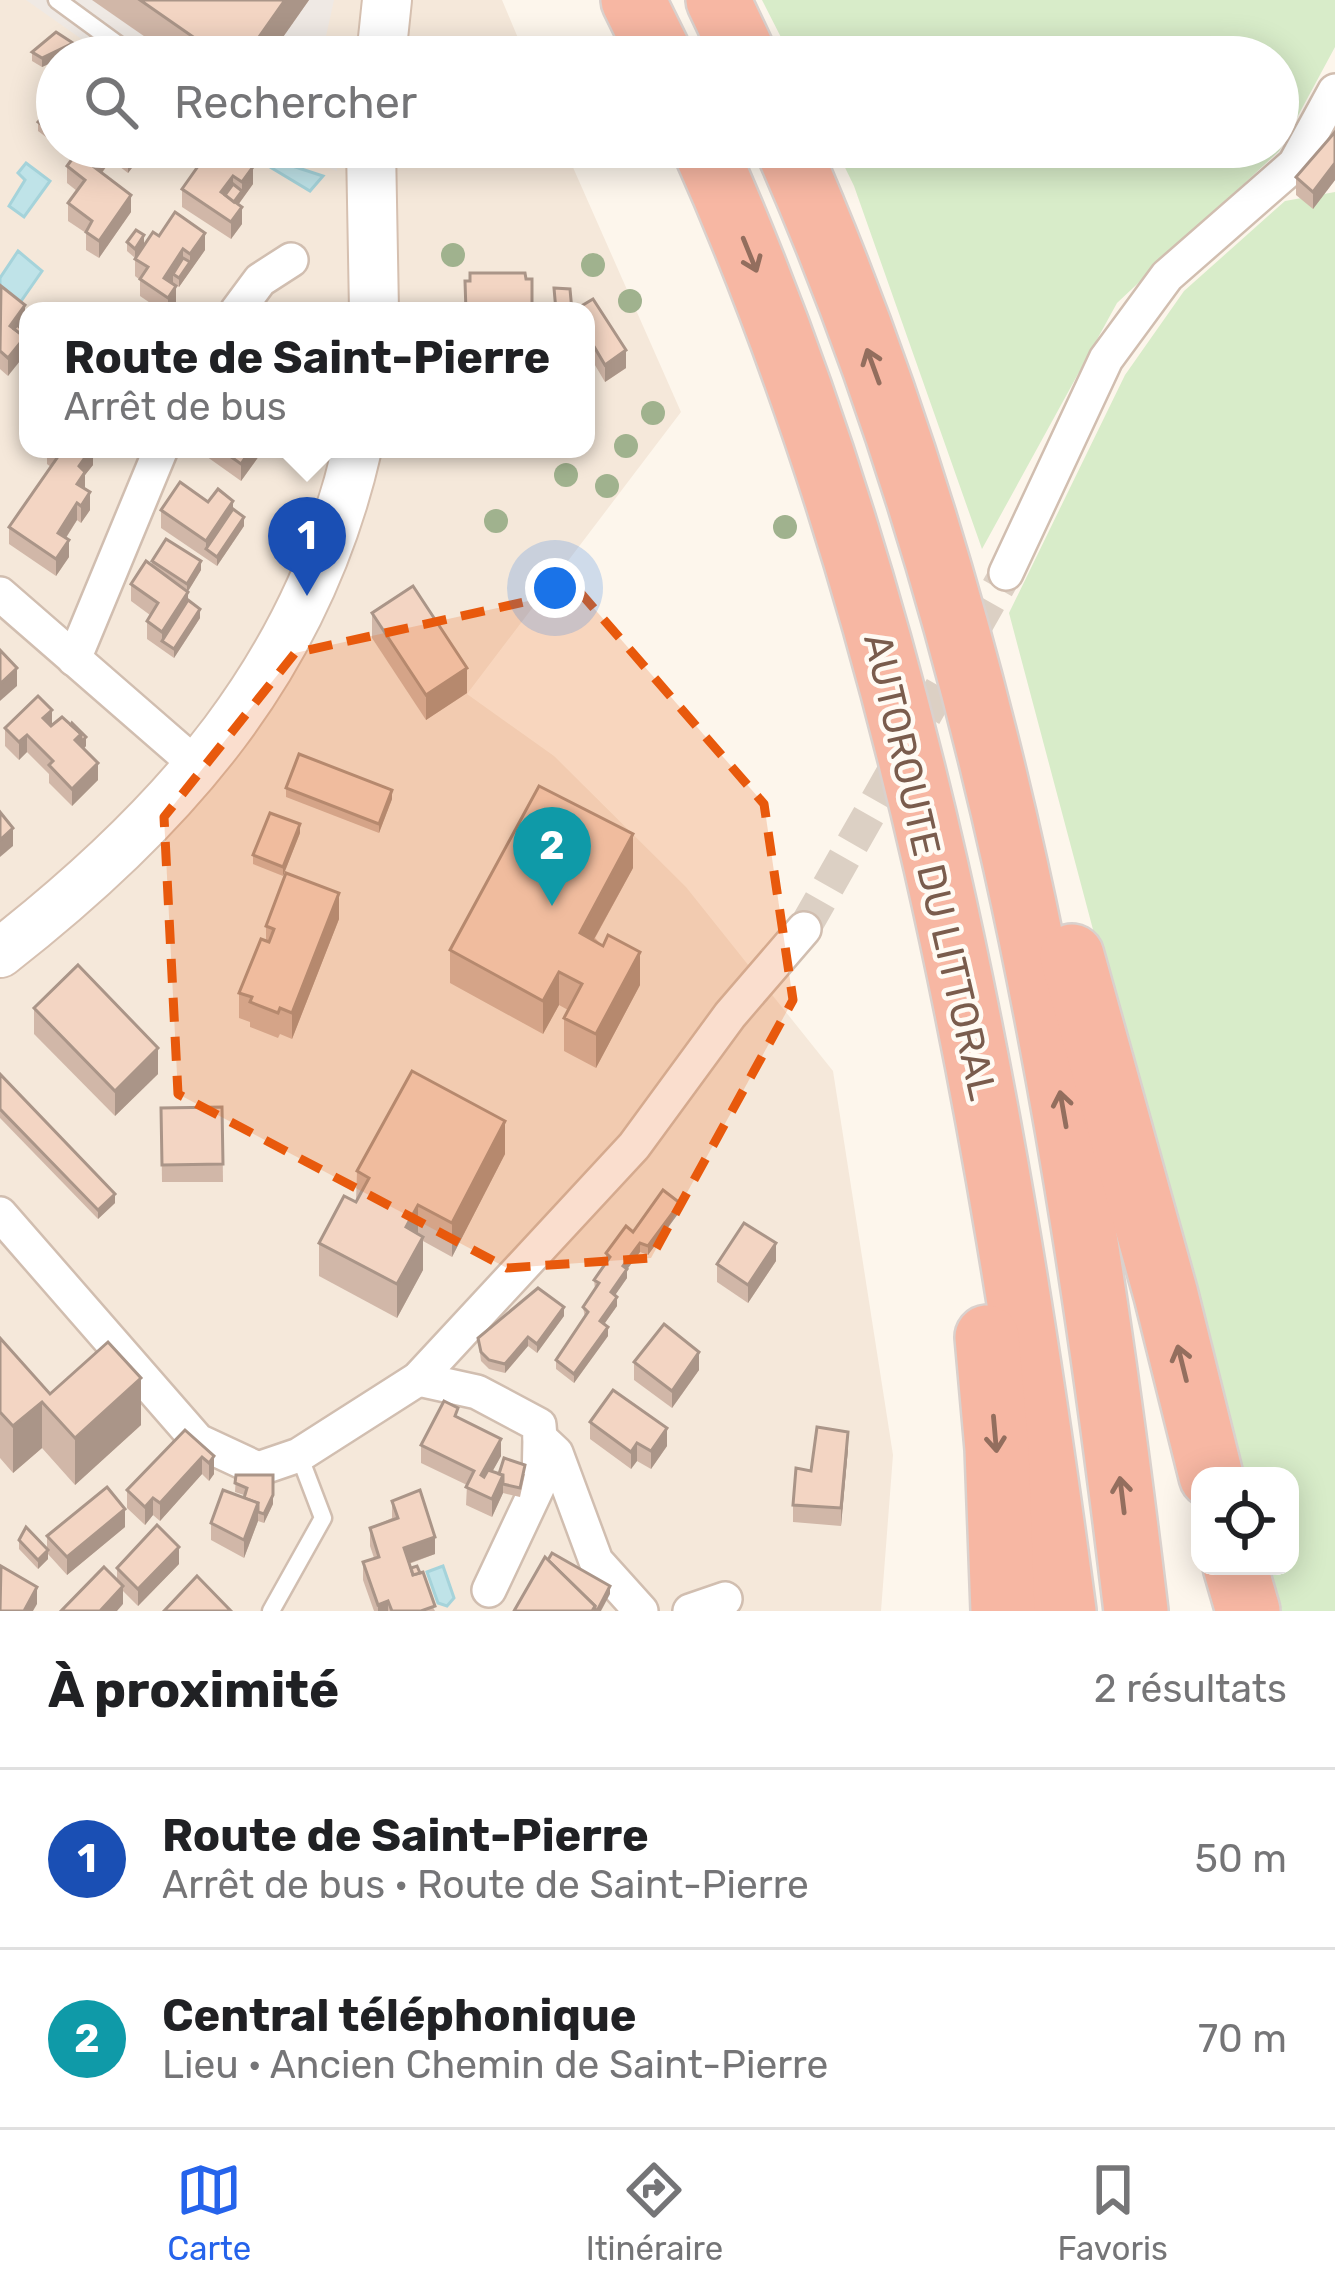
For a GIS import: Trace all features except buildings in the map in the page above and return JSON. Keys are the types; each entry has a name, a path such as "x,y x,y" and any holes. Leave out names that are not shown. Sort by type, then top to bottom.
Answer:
{"highway":[{"path":"633,0 651,36"},
{"path":"718,0 735,36"},
{"name":"AUTOROUTE DU LITTORAL","path":"713,168 810,415 884,653 978,1061 1037,1409 1064,1611"},
{"name":"AUTOROUTE DU LITTORAL","path":"796,168 902,451 954,621 1001,808 1078,1196 1136,1611"},
{"path":"902,451 1064,926 1209,1467"},
{"path":"884,653 984,1305 997,1448 1003,1611"},
{"path":"1238,1575 1248,1611"}],"main road":[{"path":"383,36 387,0"},
{"path":"371,168 374,302"},
{"path":"0,952 72,897 141,832 200,768 246,707 288,637 345,500 355,458"}],"street":[{"path":"1299,157 1335,91"},
{"path":"1006,573 1106,359 1167,276 1290,168"},
{"path":"244,302 260,280 291,260"},
{"path":"74,659 157,458"},
{"path":"0,594 200,768"},
{"path":"0,1214 198,1441 258,1469 299,1455 418,1379 634,1147 730,1016 804,929"},
{"path":"418,1379 477,1392 539,1425 539,1484 489,1590"},
{"path":"539,1438 556,1453 596,1562 641,1611"},
{"path":"691,1611 725,1599"}],"lane":[{"path":"57,0 106,36"},
{"path":"271,1611 323,1518 299,1455"}],"highlighted area":[{"path":"578,590 764,804 793,1000 651,1258 507,1268 178,1094 164,817 295,653"}],"shaded area":[{"path":"0,0 502,0 517,36 36,36 36,168 573,168 681,412 467,694 554,756 686,887 833,1071 893,1455 881,1611 0,1611"},
{"path":"26,0 334,0 326,36 77,36"}],"green space":[{"path":"762,0 1335,0 1335,47 1299,114 1299,36 780,36"},
{"path":"845,168 1261,168 1117,303 982,549"},
{"path":"1335,192 1335,1611 1273,1611 1264,1575 1299,1575 1299,1467 1236,1467 1009,613 1125,375 1184,291 1285,201"}],"water":[{"path":"26,163 50,181 24,217 9,206 25,180 18,173"},
{"path":"272,168 298,168 323,176 310,191"},
{"path":"18,251 42,271 17,307 0,295 0,278"},
{"path":"443,1566 454,1598 447,1606 438,1603 427,1572"}],"tunnel":[{"path":"804,929 1006,573"}],"place":[{"name":"Route de Saint-Pierre","path":"307,596"},
{"name":"Central téléphonique","path":"552,906"}]}
